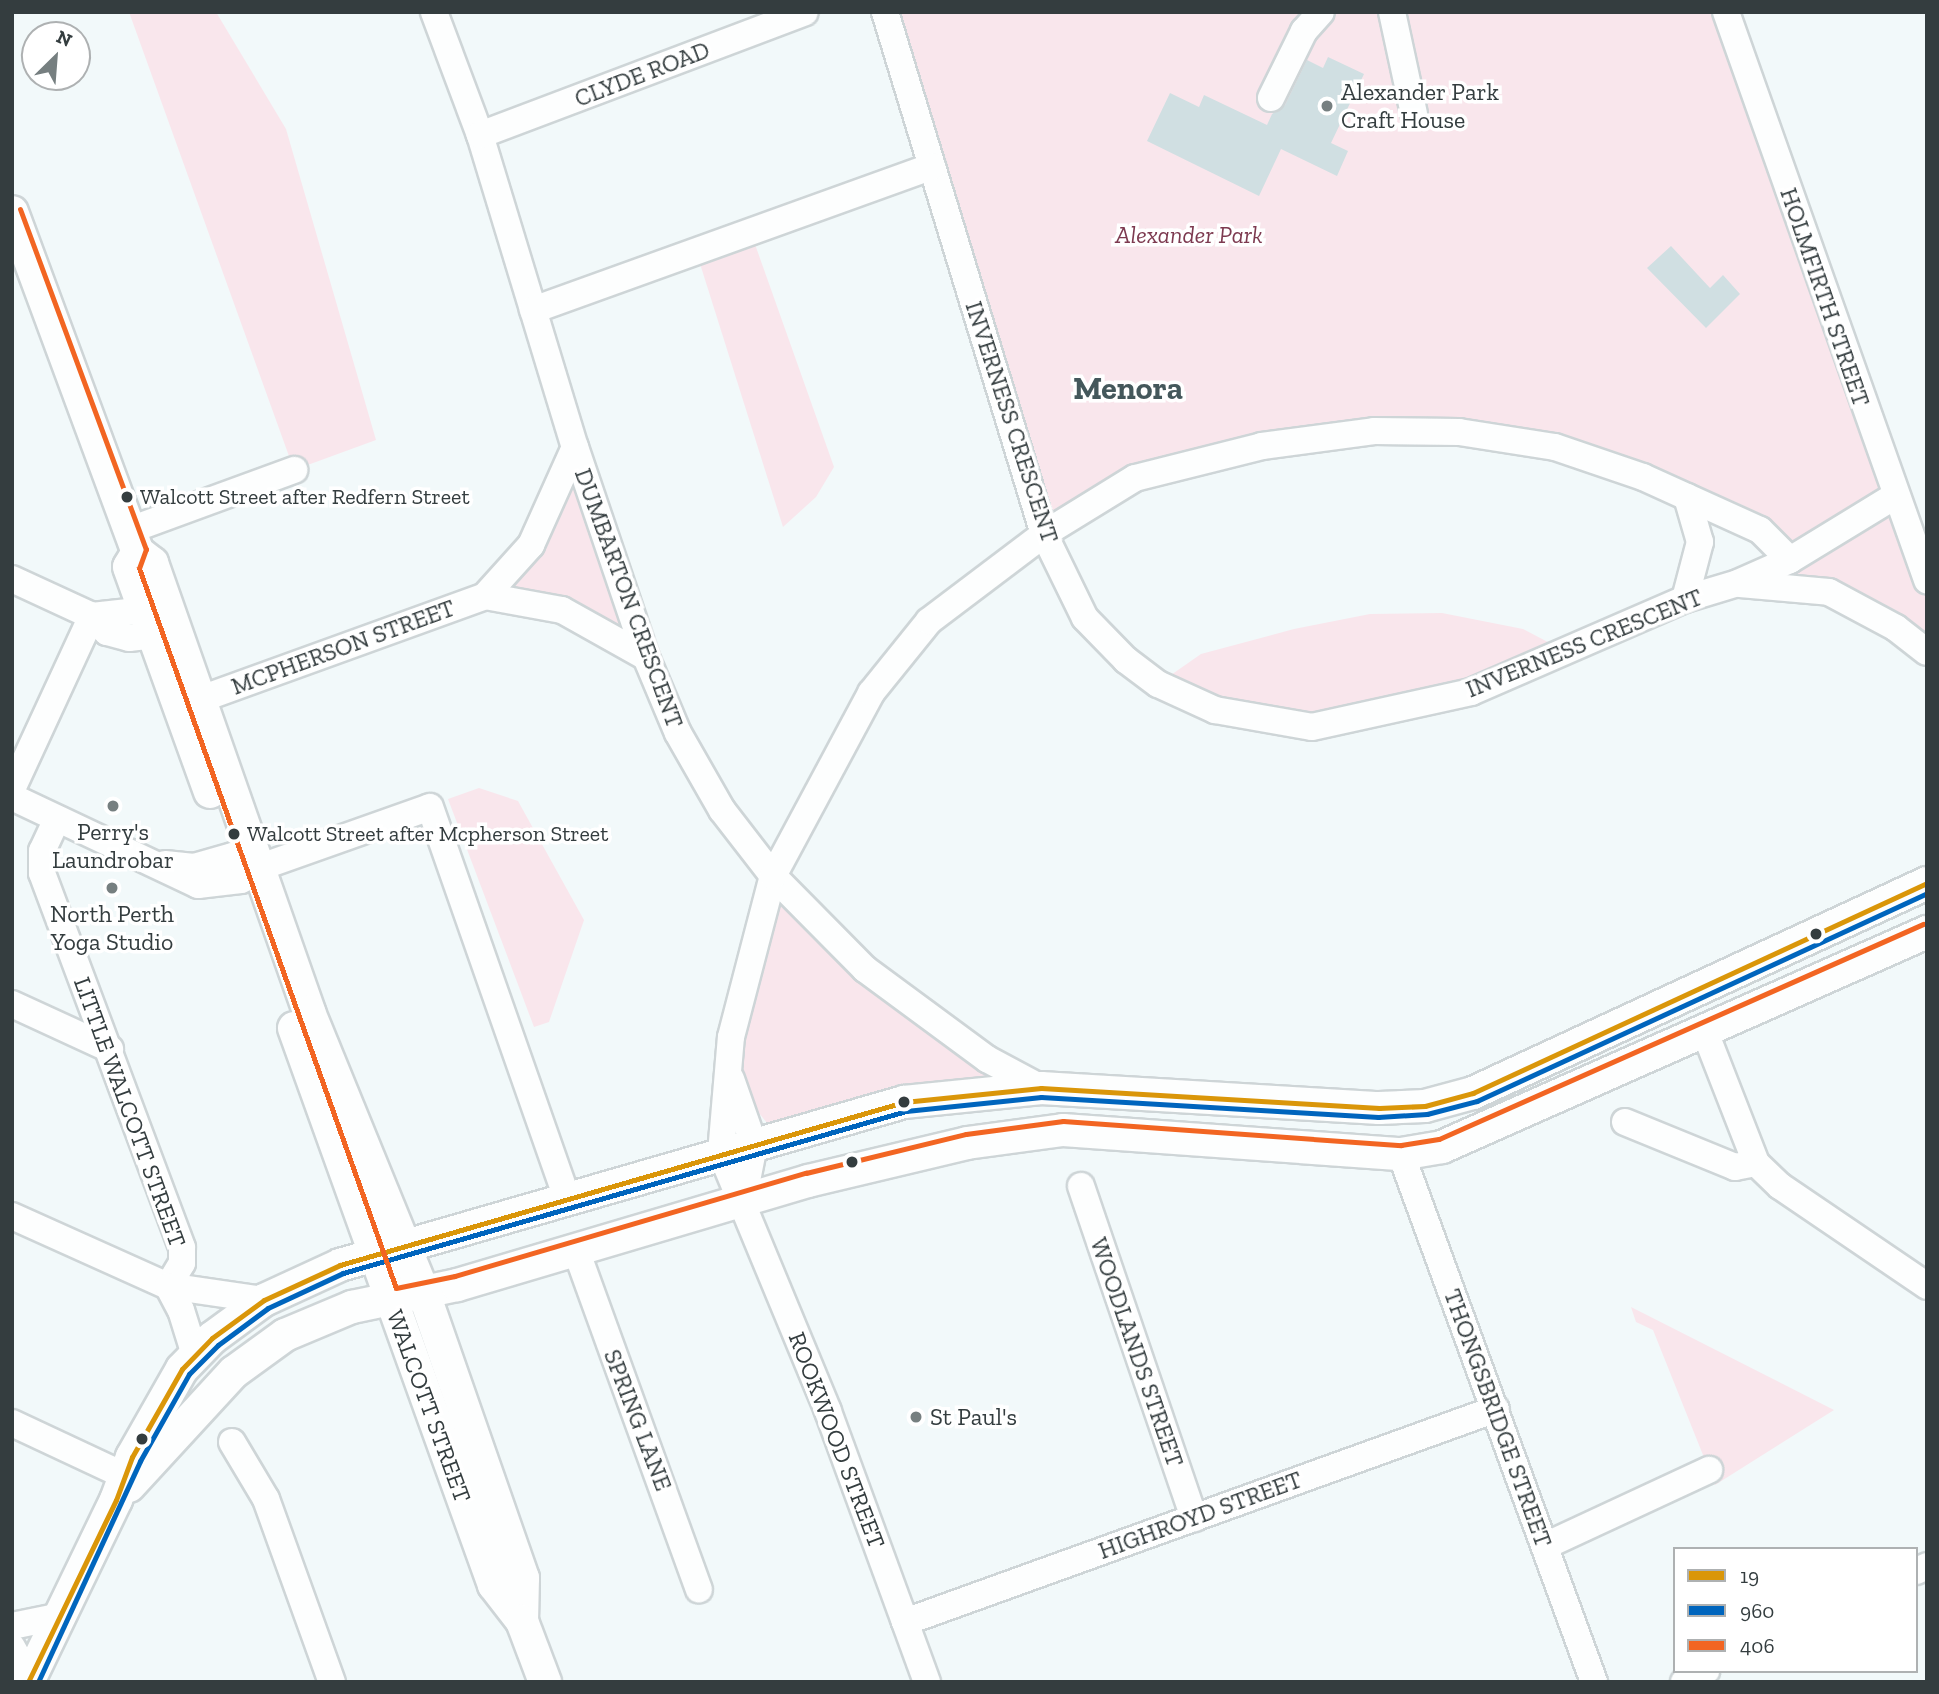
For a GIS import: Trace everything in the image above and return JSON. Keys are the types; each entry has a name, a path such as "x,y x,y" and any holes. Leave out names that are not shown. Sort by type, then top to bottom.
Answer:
{"main road":[{"name":"WALCOTT STREET","path":"12,212 134,541 129,567 161,621 201,699 244,868 309,1012 423,1291 523,1578 522,1621"},
{"name":"WALCOTT STREET","path":"161,621 373,1254 494,1585 522,1621 545,1682"},
{"path":"29,1680 168,1388 195,1355 264,1300 373,1254 904,1102 1041,1087 1379,1108 1425,1106 1473,1093 1927,883"},
{"path":"120,1488 234,1372 270,1344 352,1307 423,1291 576,1250 743,1200 967,1143 1063,1130 1401,1154 1442,1147 1927,932"}],"street":[{"name":"DUMBARTON CRESCENT","path":"434,12 480,135 575,447 646,657 678,733 722,810 773,876 865,969 987,1059 1041,1087"},
{"name":"CLYDE ROAD","path":"480,135 805,12"},
{"name":"INVERNESS CRESCENT","path":"885,12 1044,534 1085,618 1126,660 1158,684 1214,710 1312,727 1471,692 1685,599 1738,583 1790,560 1895,496"},
{"path":"1271,99 1304,31 1321,12"},
{"path":"1392,12 1414,114"},
{"name":"HOLMFIRTH STREET","path":"1726,12 1895,496 1927,580"},
{"path":"533,310 932,166"},
{"path":"721,1153 730,1077 731,1037 773,876 871,693 929,621 1044,534 1135,478 1262,446 1374,431 1459,432 1556,447 1643,477 1760,530 1790,560"},
{"name":"MCPHERSON STREET","path":"201,699 485,596 531,545 575,447"},
{"path":"134,541 294,470"},
{"path":"1685,599 1700,542 1686,497"},
{"path":"12,579 92,616 107,632 129,638 161,621"},
{"path":"1738,583 1829,592 1896,628 1927,652"},
{"name":"MCPHERSON STREET","path":"485,596 562,610 646,657"},
{"path":"12,789 92,616"},
{"path":"12,797 198,885 430,807 568,1200"},
{"name":"LITTLE WALCOTT STREET","path":"57,818 41,851 42,873 110,1049 182,1248 182,1263 168,1286"},
{"path":"12,1004 110,1049"},
{"path":"1705,1032 1756,1163 1780,1186 1927,1286"},
{"path":"730,1077 754,1145 743,1200"},
{"path":"1625,1122 1735,1167 1756,1163"},
{"name":"ROOKWOOD STREET","path":"721,1153 743,1200 828,1411 927,1682"},
{"name":"THONGSBRIDGE STREET","path":"1401,1154 1594,1682"},
{"name":"WOODLANDS STREET","path":"1081,1186 1194,1518"},
{"path":"12,1216 168,1286 264,1300"},
{"name":"SPRING LANE","path":"576,1250 699,1589"},
{"path":"168,1286 181,1310 195,1355"},
{"name":"HIGHROYD STREET","path":"905,1622 1496,1409"},
{"path":"12,1423 120,1488"},
{"path":"232,1442 267,1499 332,1682"},
{"path":"1545,1546 1709,1470"},
{"path":"12,1626 61,1616"},
{"path":"12,1647 29,1680"},
{"path":"1684,1682 1702,1673"}],"green space":[{"path":"129,12 216,12 286,129 376,440 294,470"},
{"name":"Alexander Park","path":"885,12 1726,12 1927,580 1927,652 1830,592 1738,583 1790,560 1760,530 1556,448 1374,431 1135,478 1044,534"},
{"path":"751,233 834,467 816,497 783,527 696,251"},
{"path":"575,447 646,657 562,610 485,596"},
{"path":"1442,613 1523,629 1565,651 1312,727 1158,684 1201,654 1294,629 1370,614"},
{"path":"479,788 518,801 584,920 549,1022 534,1027 448,799"},
{"path":"773,876 865,969 1041,1088 771,1128 730,1077"},
{"path":"1631,1307 1834,1410 1715,1485 1653,1330 1636,1322"}],"building":[{"path":"1328,57 1364,74 1331,143 1348,151 1337,176 1281,149 1259,196 1147,141 1170,93 1199,107 1204,95 1267,125 1272,114 1285,105 1307,60 1323,68"},
{"path":"1671,246 1710,288 1723,275 1740,294 1706,328 1647,268"}],"transit line":[{"name":"406","path":"20,209 146,549 139,568 396,1288 455,1276 806,1173 966,1134 1063,1121 1401,1145 1439,1139 1923,924"},
{"name":"19","path":"28,1682 116,1500 132,1457 182,1369 212,1338 264,1300 340,1265 904,1102 1041,1088 1379,1108 1425,1106 1473,1093 1927,883"},
{"name":"960","path":"38,1682 140,1461 189,1374 218,1345 268,1308 343,1273 906,1111 1041,1097 1378,1117 1427,1114 1477,1101 1927,893"}],"place":[{"name":"Alexander Park Craft House","path":"1327,106"},
{"name":"Walcott Street after Redfern Street","path":"127,497"},
{"name":"Perry's Laundrobar","path":"113,806"},
{"name":"Walcott Street after Mcpherson Street","path":"234,834"},
{"name":"North Perth Yoga Studio","path":"112,888"},
{"name":"St Paul's","path":"916,1417"}],"district":[{"name":"Menora","path":"1128,388"}]}
